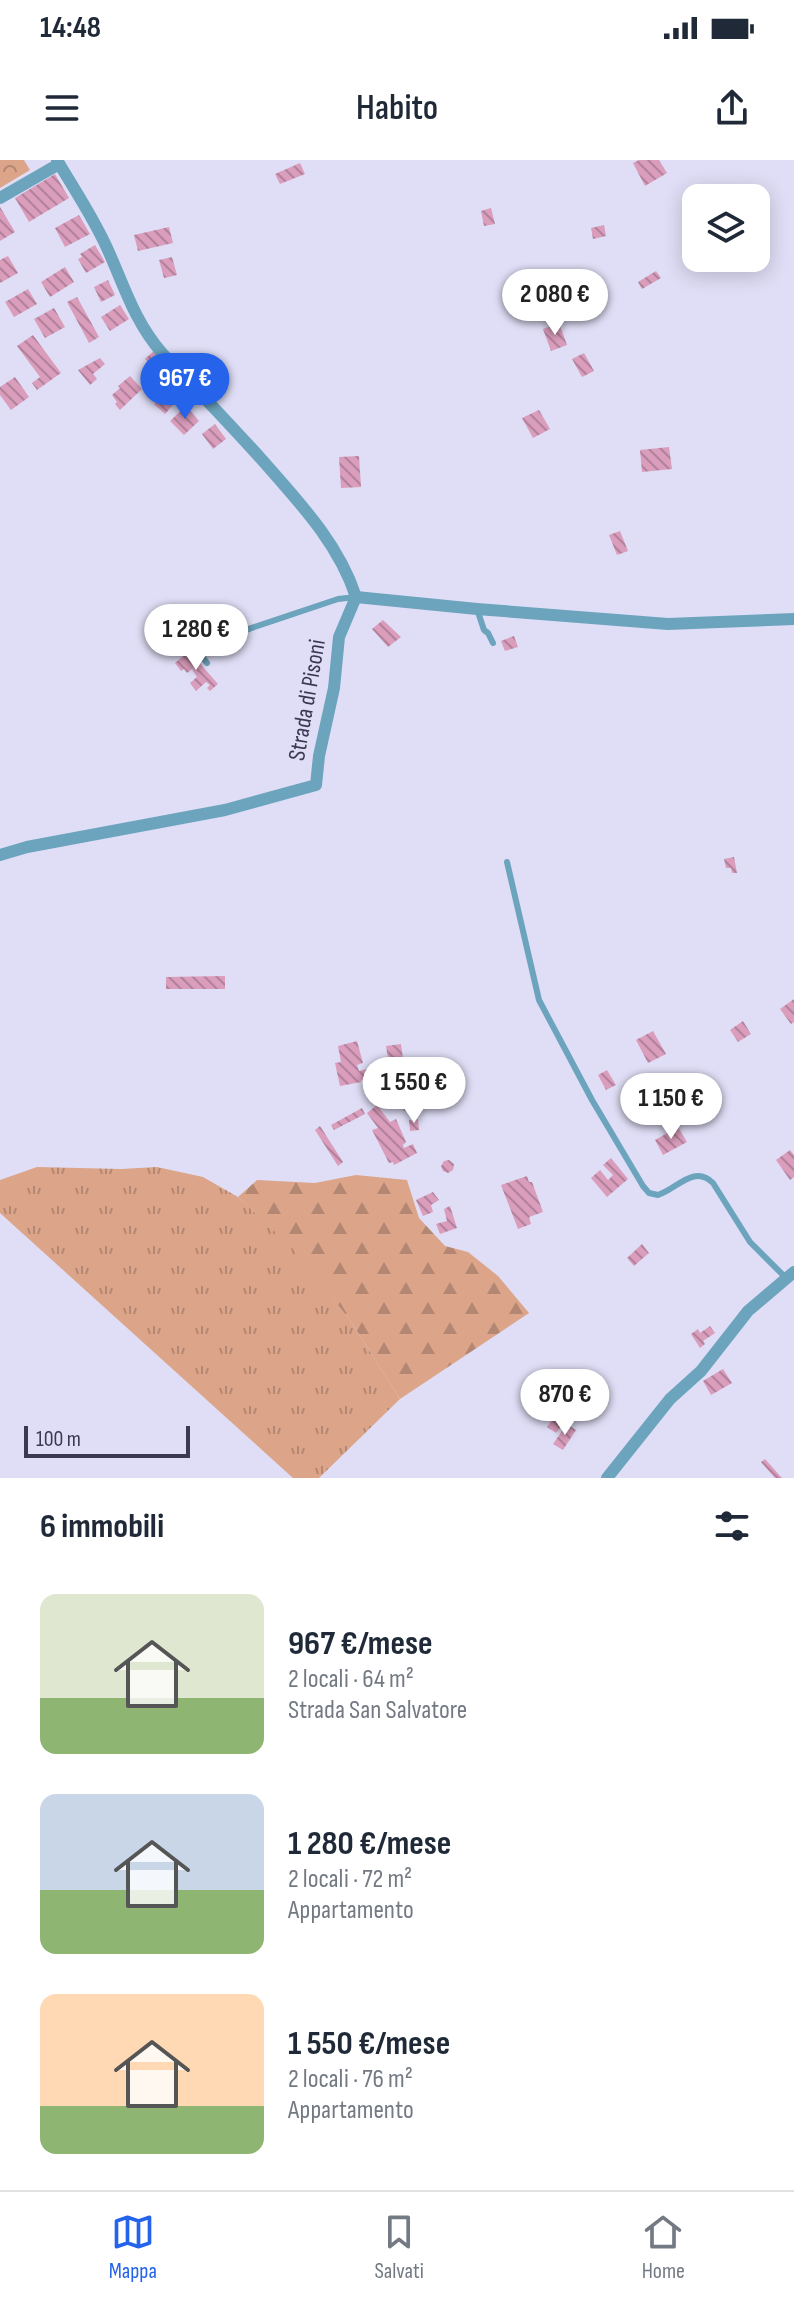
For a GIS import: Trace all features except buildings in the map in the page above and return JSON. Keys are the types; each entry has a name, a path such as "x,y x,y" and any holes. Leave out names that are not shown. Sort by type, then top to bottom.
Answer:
{"street":[{"path":"0,198 58,162 97,228 130,306 144,330 318,526 338,555 356,597 668,624 794,619"},
{"name":"Strada di Pisoni","path":"0,855 225,810 316,785 334,688 337,642 356,597"},
{"path":"607,1478 680,1388 701,1371 748,1311 790,1276"}],"lane":[{"path":"207,663 195,647 338,599 356,597"},
{"path":"477,609 484,630 493,643"},
{"path":"507,862 533,980 542,1006 643,1186 649,1193 658,1195 694,1175 706,1177 755,1248 790,1276"}],"green space":[{"path":"0,160 24,160 30,170 0,188"},
{"path":"37,1167 157,1167 203,1177 238,1197 293,1248 350,1320 400,1399 319,1478 293,1478 0,1213 0,1180"},
{"path":"356,1175 407,1180 419,1218 445,1246 468,1252 498,1276 529,1313 400,1399 350,1320 293,1249 238,1197 257,1180 315,1183"}]}
